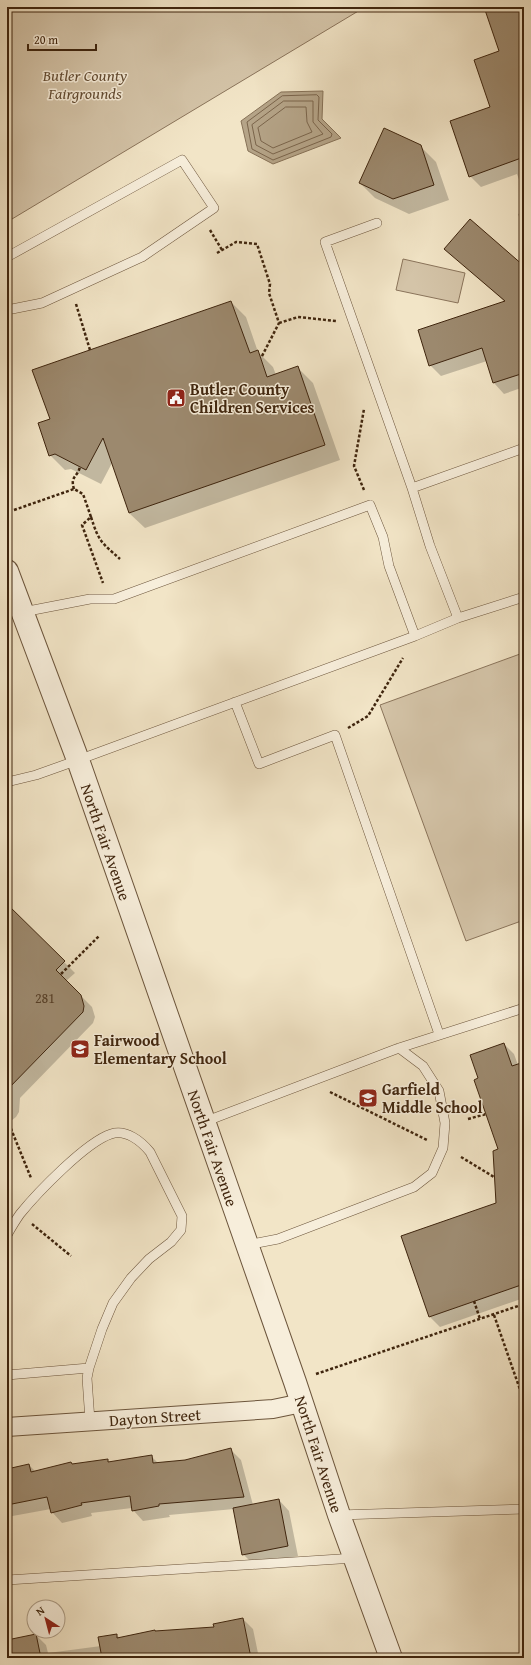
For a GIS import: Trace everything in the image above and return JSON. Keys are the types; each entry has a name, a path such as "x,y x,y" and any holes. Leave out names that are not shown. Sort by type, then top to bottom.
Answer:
{"street":[{"name":"North Fair Avenue","path":"7,571 78,760 302,1403 339,1515 391,1658"},
{"name":"Dayton Street","path":"7,1427 273,1408 302,1403"}],"lane":[{"path":"7,257 182,160 214,208 142,257 42,303 7,310"},
{"path":"376,223 325,242 412,488 430,546 458,618"},
{"path":"412,488 524,448"},
{"path":"22,612 90,599 114,599 370,505 383,537 389,566 415,636"},
{"path":"7,782 36,775 78,760 415,636 458,618 524,597"},
{"path":"235,702 259,764 335,735 438,1034"},
{"path":"204,1122 438,1034 524,1008"},
{"path":"247,1245 278,1239 414,1187 432,1173 443,1148 445,1123 439,1091 423,1066 399,1048"},
{"path":"7,1235 20,1215 59,1172 94,1143 112,1133 133,1137 143,1143 150,1152 182,1216 181,1230 171,1242 149,1259 131,1278 113,1303 102,1329 87,1378 90,1422"},
{"path":"7,1375 89,1368"},
{"path":"339,1515 524,1509"},
{"path":"7,1580 355,1558"}],"path":[{"path":"202,217 222,250"},
{"path":"217,253 236,242 257,244 270,284 269,293 279,323"},
{"path":"72,289 90,350"},
{"path":"261,358 279,323 298,317 334,321 352,321"},
{"path":"364,409 354,466 370,505"},
{"path":"80,467 79,471 73,477 72,483 74,489 83,494 97,536 101,542 120,559"},
{"path":"14,510 74,489"},
{"path":"91,517 82,525 104,586 114,599"},
{"path":"335,735 368,716 405,656 415,636"},
{"path":"61,974 99,936"},
{"path":"310,1082 428,1141"},
{"path":"468,1119 486,1114"},
{"path":"7,1119 31,1178"},
{"path":"461,1157 494,1177"},
{"path":"31,1224 71,1256"},
{"path":"474,1302 480,1319"},
{"path":"309,1376 524,1304"},
{"path":"494,1315 524,1401"}],"green space":[{"name":"Butler County Fairgrounds","path":"7,7 365,7 7,222"},
{"path":"403,259 465,273 458,303 396,290"},
{"path":"520,654 524,664 524,920 466,941 380,705"}],"water":[{"path":"323,91 322,119 341,138 273,164 248,151 241,121 281,92"}],"building":[{"path":"484,7 524,7 524,157 469,177 450,121 490,107 474,60 499,51"},
{"path":"384,128 421,145 434,185 393,199 359,183"},
{"path":"470,219 524,266 524,373 493,383 482,348 429,366 418,330 505,301 444,249"},
{"name":"Butler County Children Services","path":"231,301 250,353 258,350 267,377 298,366 325,445 129,513 103,438 86,470 55,454 49,456 38,423 50,419 32,370"},
{"name":"Fairwood Elementary School","path":"7,904 65,961 56,970 81,995 84,1006 83,1012 7,1090"},
{"name":"Garfield Middle School","path":"504,1043 512,1066 524,1062 524,1284 429,1317 401,1236 496,1203 493,1151 498,1149 474,1080 478,1078 470,1055"},
{"path":"231,1448 244,1497 159,1504 159,1506 132,1511 130,1496 81,1503 82,1505 51,1513 47,1497 7,1505 7,1469 29,1464 31,1472 71,1462 72,1464 108,1459 108,1462 152,1455 153,1463 185,1460"},
{"path":"279,1499 288,1546 242,1555 233,1508"},
{"path":"243,1618 251,1658 102,1658 98,1637 117,1634 117,1638 155,1630 214,1627 213,1624"},
{"path":"26,1636 26,1639 37,1639 41,1658 11,1658 7,1640"}],"place":[{"name":"Butler County Children Services","path":"176,398"},
{"name":"Fairwood Elementary School","path":"80,1049"},
{"name":"Garfield Middle School","path":"368,1098"}]}
